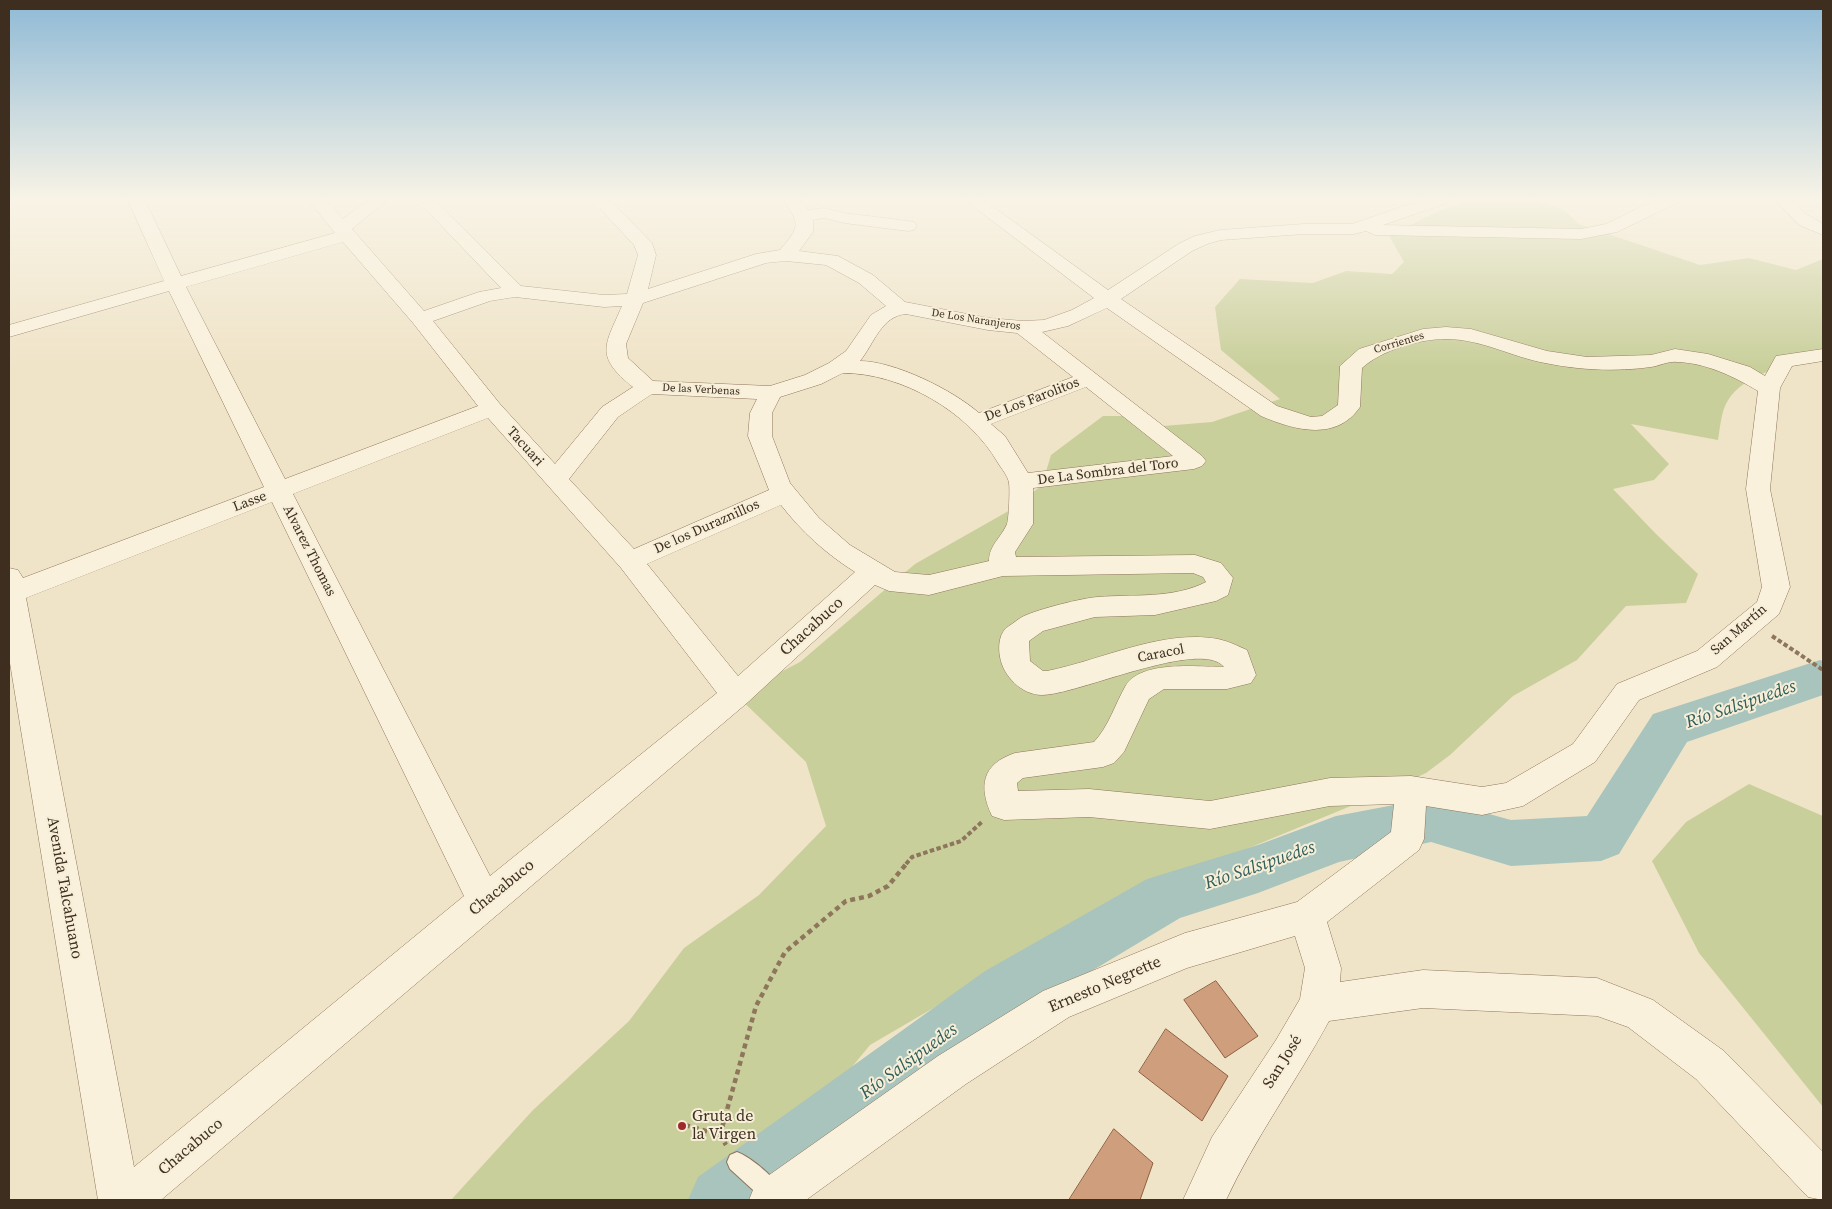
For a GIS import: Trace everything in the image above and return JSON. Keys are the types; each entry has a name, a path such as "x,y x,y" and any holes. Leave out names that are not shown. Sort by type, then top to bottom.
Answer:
{"street":[{"name":"Alvarez Thomas","path":"161,254 485,902"},
{"path":"9,331 175,284 271,254"},
{"name":"Tacuari","path":"363,254 420,319 492,409 630,561 736,695"},
{"path":"479,254 515,291"},
{"name":"De las Verbenas","path":"647,254 635,299 616,344 617,359 630,374 647,387 771,394"},
{"name":"Corrientes","path":"1047,254 1269,411 1290,420 1316,425 1336,420 1349,407 1351,366 1366,353 1423,334 1471,335 1545,357 1586,362 1651,361 1675,356 1708,360 1742,372 1769,388"},
{"name":"De Los Naranjeros","path":"900,308 986,324 1023,328 1045,326 1067,319 1106,298 1174,254"},
{"path":"420,319 486,296 515,291 604,301 635,299 763,258 786,255 831,260 866,279 900,308"},
{"path":"771,394 818,379 838,367 856,352 871,327 883,314 900,308"},
{"path":"1023,328 1088,378"},
{"name":"San Martín","path":"1411,790 1482,802 1512,796 1584,753 1628,692 1707,659 1769,607 1776,587 1758,489 1769,388 1784,361 1823,355"},
{"path":"838,367 864,367 899,376 960,408 997,441 1021,482 1020,524 1002,552 1003,567"},
{"name":"De Los Farolitos","path":"975,422 1088,378"},
{"name":"De La Sombra del Toro","path":"1021,482 1194,461 1088,378"},
{"path":"555,480 610,412 647,387"},
{"name":"Caracol","path":"771,394 761,413 760,436 779,486 810,524 841,551 889,581 929,585 1003,567 1195,564 1212,570 1220,578 1218,588 1206,594 1155,605 1095,607 1034,624 1016,636 1012,649 1015,666 1025,676 1040,683 1089,674 1146,656 1183,648 1226,651 1237,658 1241,675 1227,678 1159,678 1138,691 1113,743 1103,754 1014,766 1000,778 1004,806"},
{"name":"Lasse","path":"10,588 279,491 492,409"},
{"name":"De los Duraznillos","path":"630,561 785,493"},
{"name":"Chacabuco","path":"128,1200 736,695 873,571"},
{"name":"Avenida Talcahuano","path":"10,588 119,1200"},
{"path":"1004,806 1090,803 1210,815 1266,806 1330,792 1411,790"},
{"name":"Ernesto Negrette","path":"772,1198 952,1070 1056,1004 1185,951 1307,916 1407,839 1411,790"},
{"name":"San José","path":"1204,1200 1227,1152 1290,1054 1318,1004 1323,968 1307,916"},
{"path":"1318,1004 1423,989 1598,997 1640,1013 1710,1065 1823,1182"}],"lane":[{"path":"737,1162 772,1198"}],"path":[{"path":"1751,622 1823,670"},
{"path":"720,1135 756,1006 785,952 846,901 870,896 888,886 912,857 960,842 981,822 1004,806"},
{"path":"685,1126 720,1135 737,1162"}],"green space":[{"path":"1400,254 1669,254 1700,265 1749,258 1796,270 1823,259 1823,359 1784,366 1756,376 1745,383 1734,392 1725,406 1718,440 1631,424 1669,464 1654,480 1613,489 1698,574 1686,603 1626,606 1577,660 1513,696 1450,755 1426,773 1397,787 1108,906 870,1045 743,1200 451,1200 533,1110 629,1021 684,948 759,895 826,826 806,762 736,695 800,662 915,564 1012,509 1042,485 1051,455 1103,416 1130,416 1151,427 1212,422 1280,399 1221,350 1215,307 1240,279 1313,283 1346,271 1392,274 1404,262"},
{"path":"1749,784 1823,816 1823,1107 1699,953 1652,861 1686,822"}],"building":[{"path":"1216,981 1258,1036 1225,1058 1184,1000"},
{"path":"1166,1029 1228,1076 1202,1121 1139,1072"},
{"path":"1114,1129 1153,1163 1140,1200 1069,1200"}],"waterway":[{"name":"Río Salsipuedes","path":"721,1200 1005,991 1166,897 1258,869 1336,839 1431,820 1511,843 1601,838 1670,728 1820,678"}],"place":[{"name":"Gruta de la Virgen","path":"682,1126"}]}
